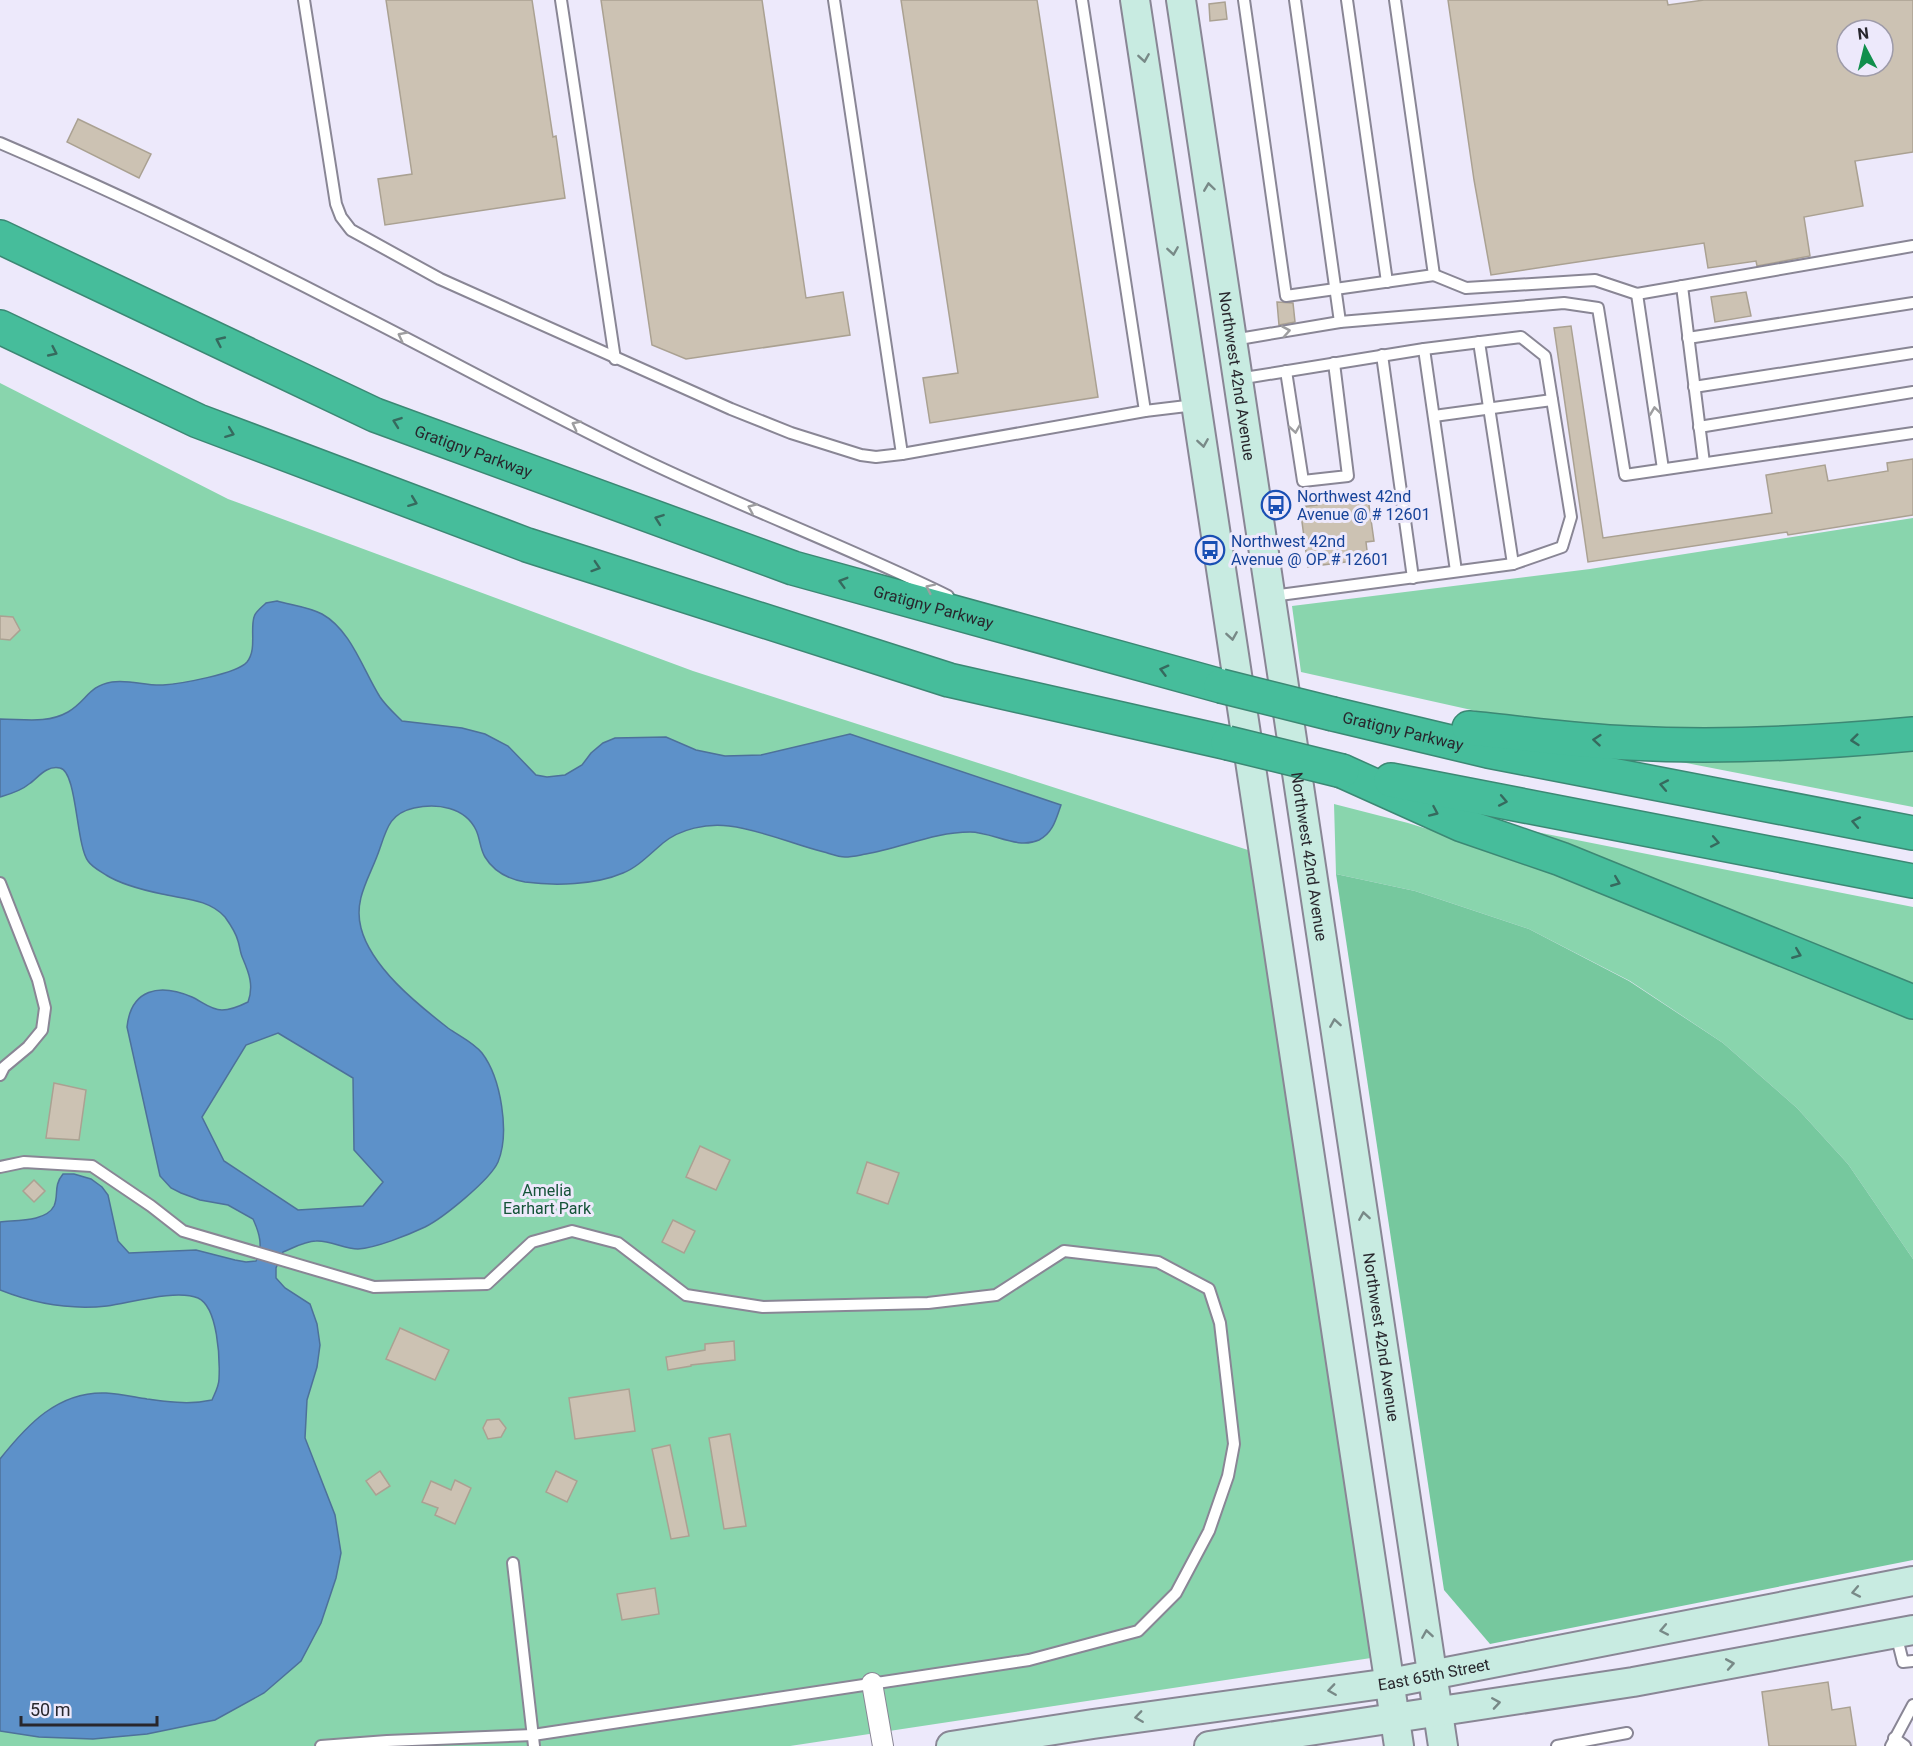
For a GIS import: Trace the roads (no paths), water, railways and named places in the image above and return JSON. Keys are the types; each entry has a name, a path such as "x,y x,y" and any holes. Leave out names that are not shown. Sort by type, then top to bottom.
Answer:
{"highway":[{"name":"Gratigny Parkway","path":"0,237 375,414 793,568 1221,686 1488,751 1913,832"},
{"path":"0,327 198,421 527,545 949,680 1342,771 1913,881"},
{"path":"1333,714 1629,743 1730,745 1824,743 1913,734"},
{"path":"1342,771 1462,825 1561,859 1913,1002"}],"main road":[{"path":"1136,0 1400,1746"},
{"name":"Northwest 42nd Avenue","path":"1181,0 1443,1746"},
{"path":"1195,395 1238,379"},
{"name":"East 65th Street","path":"951,1746 1390,1683 1913,1581"},
{"path":"1209,1746 1633,1682 1904,1632"}],"street":[{"path":"873,1683 883,1746"}],"lane":[{"path":"304,0 336,204 341,217 351,230 440,279 615,359 731,409 845,451 876,457 1145,411 1195,395"},
{"path":"561,0 615,359"},
{"path":"834,0 902,454"},
{"path":"1082,0 1145,411"},
{"path":"1244,0 1286,296 1434,275 1466,288 1595,280 1637,294 1913,246"},
{"path":"1295,0 1340,322"},
{"path":"1347,0 1387,282"},
{"path":"1395,0 1434,275"},
{"path":"0,143 265,267 645,460 876,561 1020,632"},
{"path":"1682,286 1704,463"},
{"path":"1637,294 1663,469"},
{"path":"1232,341 1340,322 1564,303 1598,308 1625,475 1913,433"},
{"path":"1688,338 1913,303"},
{"path":"1238,379 1382,355 1521,337 1545,356 1571,517 1563,546 1513,564 1270,596"},
{"path":"1479,342 1513,564"},
{"path":"1425,349 1456,571"},
{"path":"1694,387 1913,353"},
{"path":"1382,355 1413,578"},
{"path":"1286,371 1303,481 1348,476 1334,363"},
{"path":"1699,427 1913,393"},
{"path":"1434,416 1552,400"},
{"path":"0,883 38,980 45,1008 42,1030 28,1047 4,1067 0,1075"},
{"path":"0,1167 24,1162 92,1166 183,1231 374,1287 487,1284 532,1242 572,1231 618,1243 687,1295 763,1307 928,1303 996,1295 1064,1251 1158,1262 1209,1289 1220,1323 1234,1444 1228,1476 1209,1531 1176,1593 1138,1631 1029,1660 873,1683 534,1741 387,1741 321,1746"},
{"path":"513,1563 534,1741"},
{"path":"1904,1632 1908,1661 1913,1670"},
{"path":"1905,1746 1892,1742 1913,1705"},
{"path":"1557,1746 1627,1733"}],"water":[{"path":"277,601 306,608 332,621 349,640 380,697 402,721 462,728 485,734 508,746 536,775 547,777 565,775 582,765 603,743 615,738 666,737 696,750 725,756 761,755 850,734 1061,805 1048,834 1031,843 1014,842 970,832 931,837 848,857 741,828 721,825 703,826 670,838 639,864 623,873 600,880 562,884 525,882 507,877 497,871 485,857 471,822 465,816 449,808 432,806 414,808 395,817 385,834 364,887 359,907 361,928 374,957 397,984 448,1028 470,1042 482,1053 489,1064 502,1106 502,1150 493,1170 476,1188 425,1227 392,1241 358,1249 321,1241 308,1242 283,1252 276,1268 276,1278 285,1288 310,1304 317,1324 320,1345 317,1367 307,1400 305,1438 335,1515 341,1553 336,1578 321,1623 301,1661 264,1693 215,1720 147,1734 93,1739 39,1737 0,1731 0,1459 21,1434 45,1412 58,1404 89,1394 106,1393 180,1402 212,1400 218,1384 219,1370 214,1322 205,1303 198,1298 178,1295 107,1306 80,1307 39,1302 0,1290 0,1222 37,1218 44,1215 54,1206 60,1178 63,1174 74,1174 91,1179 108,1195 118,1241 129,1253 196,1250 246,1262 256,1261 260,1245 259,1234 253,1219 228,1205 200,1200 181,1193 171,1188 160,1176 127,1027 134,1004 149,992 158,990 168,990 192,997 218,1010 232,1009 248,1002 251,990 250,980 237,938 225,917 204,903 147,891 126,884 112,879 92,865 84,853 70,782 66,772 60,768 46,770 22,789 0,797 0,719 35,720 60,716 74,708 93,690 112,682 163,685 232,671 247,662 250,657 253,646 254,617 266,603","holes":["278,1033 353,1078 354,1150 383,1182 363,1206 298,1210 224,1161 202,1117 246,1045"]}],"place":[{"name":"Northwest 42nd Avenue @ # 12601","path":"1276,505"},
{"name":"Northwest 42nd Avenue @ OP # 12601","path":"1210,550"}],"park label":[{"name":"Amelia Earhart Park","path":"547,1199"}]}
